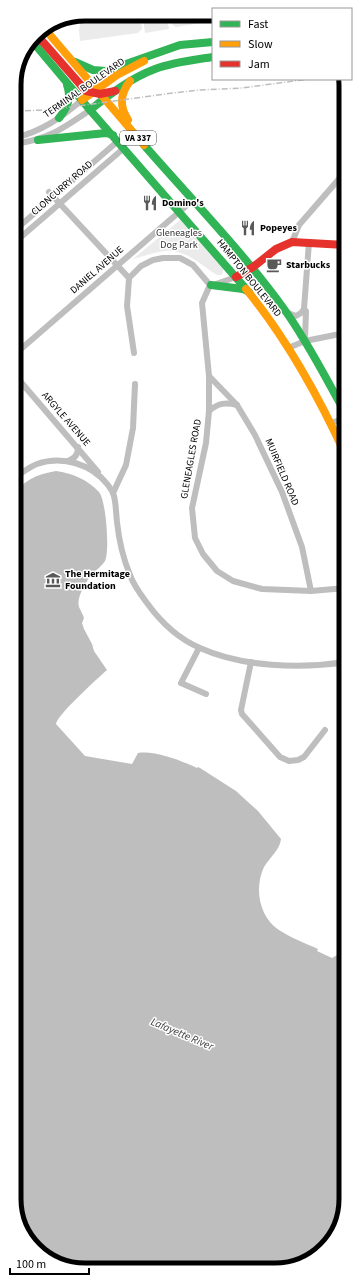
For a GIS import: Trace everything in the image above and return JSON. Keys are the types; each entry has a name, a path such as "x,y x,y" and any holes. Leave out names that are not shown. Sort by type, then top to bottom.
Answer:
{"main road":[{"name":"HAMPTON BOULEVARD","path":"48,33 98,94 252,268 284,310 305,341 339,400"},
{"path":"41,39 83,88 98,94"},
{"path":"71,59 88,68 106,71 180,45 212,42"},
{"name":"HAMPTON BOULEVARD","path":"35,45 90,110 250,293 272,322 314,390 339,441"},
{"name":"TERMINAL BOULEVARD","path":"90,110 98,94 117,75 151,58 180,50 212,45"},
{"name":"TERMINAL BOULEVARD","path":"82,100 98,94 115,92 130,81 154,69 167,65 212,57"},
{"path":"59,118 67,108 70,96 69,88 64,78"},
{"path":"130,81 122,93 120,102 122,111 128,120 167,164 173,177"},
{"path":"38,140 59,139 104,133 118,141"},
{"path":"236,277 252,268 277,248 292,242 339,244"},
{"path":"211,285 243,289 250,293"}],"street":[{"name":"TERMINAL BOULEVARD","path":"21,136 34,132 59,118 82,100"},
{"name":"TERMINAL BOULEVARD","path":"21,143 38,140 61,130 90,110"},
{"name":"CLONCURRY ROAD","path":"21,224 51,194 118,141"},
{"name":"CLONCURRY ROAD","path":"21,237 60,204 118,141"},
{"path":"292,242 299,225 339,179"},
{"path":"51,194 129,278"},
{"name":"DANIEL AVENUE","path":"21,350 193,200"},
{"path":"305,341 306,311 304,308 309,242"},
{"path":"134,352 128,306 129,278 141,266 153,260 176,258 188,261 211,285 236,277"},
{"name":"GLENEAGLES ROAD","path":"211,285 202,303 209,376 209,411 206,443 192,508 195,538 203,554 217,570 233,581 262,589 311,591 339,589"},
{"path":"284,310 290,315 296,316 301,313 304,308"},
{"path":"288,348 305,341 339,334"},
{"name":"MUIRFIELD ROAD","path":"209,376 237,405 255,435 282,492 302,547 311,591"},
{"name":"ARGYLE AVENUE","path":"21,382 78,447 113,493"},
{"path":"135,384 133,428 126,465 113,493 121,550 130,577 138,591 161,620 179,635 199,648 220,656 251,662 307,666 339,663"},
{"path":"209,411 214,406 224,403 237,405"},
{"path":"331,424 339,421"},
{"path":"21,473 39,463 49,461 68,461 74,459 78,453 78,447"},
{"path":"68,461 89,469 102,478"},
{"path":"199,648 181,683 206,694"},
{"path":"251,662 241,710 242,714 280,757 289,762 293,762 304,757 325,730"}],"green space":[{"path":"81,21 85,21 141,21 142,29 138,33 80,41 79,30"},
{"path":"143,21 168,21 169,29 145,33"},
{"path":"170,21 212,21 176,27 170,23"},
{"name":"Gleneagles Dog Park","path":"180,220 223,269 223,273 221,275 217,275 192,258 178,252 164,251 133,259"}],"water":[{"name":"Lafayette River","path":"56,471 68,473 95,488 99,492 104,505 107,537 105,561 87,581 80,594 78,603 84,618 82,623 84,629 94,651 107,670 70,705 58,719 56,724 85,756 132,764 138,753 152,753 176,759 197,768 198,767 236,791 258,811 281,839 276,850 264,867 259,884 260,902 267,918 279,930 318,949 317,951 332,958 337,955 339,956 338,1212 334,1224 323,1241 314,1250 296,1260 275,1263 72,1262 60,1258 46,1250 32,1235 23,1216 21,1199 21,486 43,474"}],"railway":[{"path":"21,111 48,110 173,93 242,88 302,80"}],"traffic: fast":[{"path":"75,62 93,70 106,71 180,45 212,42"},
{"path":"35,45 246,289"},
{"path":"90,110 121,87 155,69 212,57"},
{"path":"59,118 69,99 67,85"},
{"path":"38,140 106,133 113,135"},
{"path":"144,145 234,246 284,309 309,347 339,401"},
{"path":"211,285 243,289 249,292"}],"traffic: slow":[{"path":"48,33 144,145"},
{"path":"82,100 117,75 144,61"},
{"path":"128,120 123,110 122,100 124,91 130,81"},
{"path":"246,289 289,348 325,412 339,441"}],"traffic: jam":[{"path":"41,39 86,91 100,94 115,91"},
{"path":"236,277 253,267 276,249 292,242 339,245"}],"place":[{"name":"Domino's","path":"150,203"},
{"name":"Popeyes","path":"248,228"},
{"name":"Starbucks","path":"274,265"},
{"name":"The Hermitage Foundation","path":"53,580"}]}
